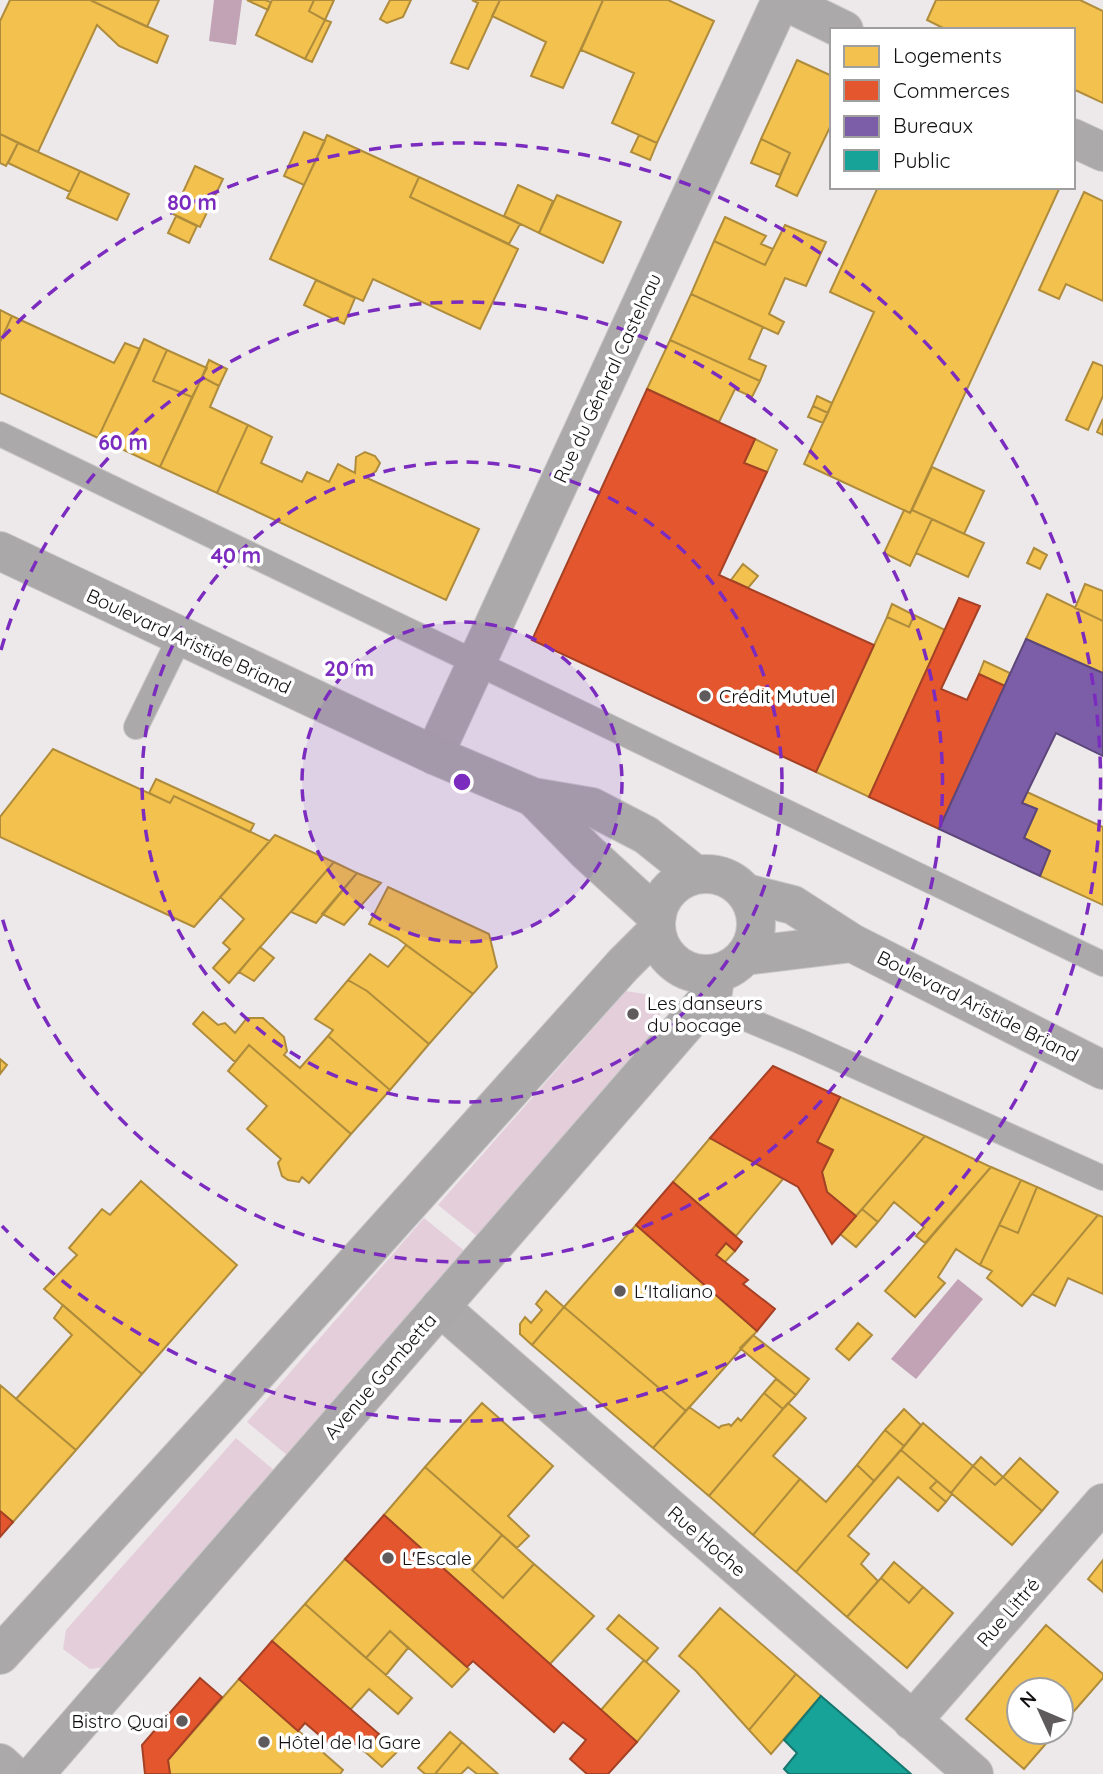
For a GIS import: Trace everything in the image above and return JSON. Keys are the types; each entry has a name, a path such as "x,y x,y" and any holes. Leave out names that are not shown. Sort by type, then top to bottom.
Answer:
{"street":[{"path":"781,0 840,28"},
{"name":"Rue du Général Castelnau","path":"434,755 781,0"},
{"path":"1075,139 1103,152"},
{"name":"Boulevard Aristide Briand","path":"0,551 434,755 533,797 592,807 646,835 696,875"},
{"name":"Boulevard Aristide Briand","path":"533,797 657,924"},
{"path":"722,977 753,941 757,924 754,907 746,893 734,881 701,873 685,878 671,889 662,901 657,924 662,947 671,960 684,969 722,977 852,943"},
{"name":"Boulevard Aristide Briand","path":"746,893 793,905 852,943 1102,1068"},
{"path":"0,1655 240,1392 657,924"},
{"name":"Avenue Gambetta","path":"35,1774 722,977"},
{"name":"Rue Hoche","path":"440,1307 974,1774"},
{"name":"Rue Littré","path":"912,1721 1103,1503"},
{"path":"0,1763 12,1774"}],"lane":[{"path":"0,434 1103,964"},
{"path":"136,727 180,637"},
{"path":"722,977 799,1041 1103,1178"}],"shaded area":[{"path":"214,0 242,0 236,45 209,41"},
{"path":"626,991 645,994 660,1008 660,1027 478,1237 438,1205"},
{"path":"424,1218 466,1252 287,1455 247,1422"},
{"path":"958,1279 983,1299 916,1379 891,1359"},
{"path":"236,1438 275,1471 105,1667 90,1669 63,1649 66,1630"}],"building: Logements":[{"path":"10,0 90,0 168,36 157,63 119,46 97,25 38,152 0,134 0,21"},
{"path":"90,0 159,0 147,27"},
{"path":"247,0 265,0 271,2 268,10"},
{"path":"272,0 314,0 309,11 325,20 305,59 256,35"},
{"path":"314,0 334,0 325,20 309,11"},
{"path":"390,0 411,0 403,17 387,23 380,19"},
{"path":"472,0 500,0 468,69 451,63 478,3"},
{"path":"500,0 603,0 563,88 531,76 546,42 492,16"},
{"path":"603,0 668,0 714,21 657,143 612,123 634,73 581,50"},
{"path":"936,0 1080,0 1103,11 1103,103 1075,90 1075,28 943,28 927,20"},
{"path":"325,20 331,22 312,62 305,59"},
{"path":"797,60 830,75 830,127 797,196 776,186 790,153 761,139"},
{"path":"304,132 325,141 304,185 284,176"},
{"path":"0,134 18,143 6,166 0,163"},
{"path":"327,135 419,177 410,197 518,249 480,329 373,279 363,301 270,259"},
{"path":"639,135 657,143 650,160 631,152"},
{"path":"761,139 790,153 780,175 751,163"},
{"path":"18,143 80,171 70,192 8,163"},
{"path":"195,166 223,179 200,227 173,214"},
{"path":"80,171 129,194 117,220 67,198"},
{"path":"419,177 520,224 509,244 410,197"},
{"path":"518,185 553,201 539,233 504,216"},
{"path":"877,189 1059,189 910,513 804,464 874,312 830,292"},
{"path":"1084,192 1103,201 1103,301 1066,284 1059,299 1039,290"},
{"path":"557,195 621,222 603,263 539,233"},
{"path":"176,216 197,226 189,243 168,233"},
{"path":"725,217 766,236 761,244 773,249 765,265 714,241"},
{"path":"785,225 826,242 806,286 785,278 769,314 784,322 778,334 691,294 714,241 765,265"},
{"path":"316,280 355,298 344,324 304,305"},
{"path":"691,294 763,327 749,359 766,366 760,381 670,340"},
{"path":"0,310 12,316 0,342"},
{"path":"12,316 114,363 125,343 140,349 98,438 0,393 0,342"},
{"path":"144,339 167,350 153,381 192,397 160,467 98,438"},
{"path":"670,340 760,381 752,397 735,389 719,422 647,389"},
{"path":"167,350 207,368 192,397 153,381"},
{"path":"209,360 227,369 219,386 202,377"},
{"path":"1093,362 1103,366 1103,396 1088,430 1066,420"},
{"path":"202,377 219,386 210,407 248,425 217,493 160,467"},
{"path":"817,396 832,403 828,413 813,406"},
{"path":"813,406 828,413 823,423 808,417"},
{"path":"1103,419 1103,435 1097,432"},
{"path":"248,425 272,437 261,463 302,482 307,472 329,482 338,464 355,473 356,457 365,452 375,456 380,463 376,471 367,478 479,529 446,600 217,493"},
{"path":"755,439 777,450 767,472 744,463"},
{"path":"932,467 984,491 964,534 912,510"},
{"path":"904,510 910,513 912,510 932,519 910,566 884,553"},
{"path":"932,519 984,543 968,577 916,553"},
{"path":"1034,548 1047,555 1040,569 1027,563"},
{"path":"743,564 758,576 748,588 731,580"},
{"path":"1085,584 1103,591 1103,621 1075,608"},
{"path":"1047,594 1103,621 1103,673 1026,639"},
{"path":"892,604 914,615 909,627 887,617"},
{"path":"914,615 945,630 869,797 816,772 887,617 909,627"},
{"path":"984,661 1010,673 1005,686 979,674"},
{"path":"53,749 170,803 174,796 270,841 194,927 0,837 0,817"},
{"path":"156,779 254,824 250,832 174,796 170,803 149,793"},
{"path":"1027,792 1103,827 1103,905 1040,876 1050,851 1024,838 1037,809 1022,803"},
{"path":"275,835 334,862 229,983 213,968 230,949 223,943 244,919 220,897"},
{"path":"334,862 357,873 316,923 291,912"},
{"path":"357,873 381,883 344,925 322,914"},
{"path":"388,887 489,934 497,967 473,994 397,938 369,924"},
{"path":"406,945 473,994 429,1044 367,991 348,980 370,954 388,967"},
{"path":"260,947 274,958 254,981 239,972"},
{"path":"348,980 367,991 429,1044 390,1090 328,1036 333,1030 315,1019"},
{"path":"203,1012 218,1025 225,1023 235,1033 247,1018 263,1018 284,1037 287,1051 284,1055 300,1068 328,1036 390,1090 351,1134 249,1045 235,1062 193,1024"},
{"path":"249,1045 351,1134 309,1183 302,1177 299,1182 282,1176 278,1163 281,1159 247,1129 267,1106 228,1071"},
{"path":"0,1059 7,1065 0,1074"},
{"path":"840,1097 925,1136 856,1216 827,1192 822,1172 833,1150 817,1142"},
{"path":"925,1136 991,1167 925,1243 916,1236 924,1227 894,1202 878,1222 862,1209"},
{"path":"710,1138 783,1179 736,1236 673,1182"},
{"path":"991,1167 1021,1180 980,1265 956,1249 938,1277 945,1283 915,1317 885,1291"},
{"path":"1021,1180 1037,1187 1018,1233 999,1225"},
{"path":"141,1181 237,1265 142,1374 44,1289 77,1255 69,1248 102,1209 110,1215"},
{"path":"1037,1187 1098,1215 1022,1306 987,1278 992,1271 980,1265 999,1225 1018,1233"},
{"path":"862,1209 878,1222 856,1247 840,1234"},
{"path":"1098,1215 1103,1217 1103,1294 1068,1278 1055,1306 1032,1294"},
{"path":"636,1225 757,1331 686,1411 564,1307"},
{"path":"726,1243 735,1251 725,1262 716,1255"},
{"path":"546,1291 564,1307 532,1345 520,1334 520,1324 525,1317 531,1323 542,1310 536,1304"},
{"path":"63,1305 142,1374 76,1450 16,1399 72,1335 54,1318"},
{"path":"564,1307 686,1411 653,1448 532,1345"},
{"path":"858,1323 872,1335 849,1360 836,1349"},
{"path":"753,1335 809,1379 796,1395 740,1348"},
{"path":"776,1379 796,1395 783,1409 764,1393"},
{"path":"0,1385 76,1450 13,1522 0,1511"},
{"path":"764,1393 783,1409 709,1496 653,1448 689,1407 719,1428 729,1424 731,1426 738,1418 741,1421"},
{"path":"482,1403 553,1466 508,1516 529,1536 517,1548 425,1467"},
{"path":"788,1403 806,1418 773,1456 800,1479 753,1535 709,1496"},
{"path":"904,1409 921,1425 904,1446 885,1430"},
{"path":"923,1423 973,1466 951,1493 901,1450"},
{"path":"885,1430 904,1446 874,1481 857,1465"},
{"path":"901,1450 937,1481 930,1488 946,1502 938,1511 898,1477 848,1536 869,1554 861,1564 878,1581 847,1617 796,1572"},
{"path":"981,1457 1003,1477 995,1485 973,1466"},
{"path":"1020,1458 1058,1492 1042,1511 1003,1477"},
{"path":"857,1465 874,1481 796,1572 753,1535 800,1479 826,1502"},
{"path":"973,1466 995,1485 1003,1477 1042,1511 1012,1545 951,1493"},
{"path":"425,1467 502,1535 472,1570 503,1598 534,1564 594,1616 550,1664 384,1515"},
{"path":"937,1481 952,1494 946,1502 930,1488"},
{"path":"502,1535 534,1564 503,1598 472,1570"},
{"path":"345,1559 469,1669 452,1687 390,1631 366,1658 305,1604"},
{"path":"1103,1560 1103,1592 1088,1579"},
{"path":"894,1562 923,1587 909,1603 881,1578"},
{"path":"881,1578 909,1603 923,1587 953,1613 907,1668 847,1617"},
{"path":"305,1604 412,1698 398,1714 369,1689 350,1710 272,1641"},
{"path":"720,1608 796,1674 749,1730 679,1656"},
{"path":"619,1615 658,1648 646,1662 607,1629"},
{"path":"1046,1625 1103,1674 1103,1678 1075,1710 1075,1676 1005,1676 1005,1746 1044,1746 1024,1769 966,1719"},
{"path":"390,1631 408,1648 386,1675 366,1658"},
{"path":"644,1660 679,1691 637,1742 601,1710"},
{"path":"796,1674 821,1696 771,1754 749,1730"},
{"path":"239,1679 343,1770 340,1774 170,1774 168,1760"},
{"path":"450,1732 462,1742 435,1774 425,1774 418,1768"},
{"path":"379,1734 398,1751 382,1767 364,1751"},
{"path":"462,1742 498,1774 477,1774 468,1767 461,1774 435,1774"}],"building: Commerces":[{"path":"647,389 755,439 744,463 767,472 719,575 874,645 816,772 532,640"},
{"path":"959,598 980,606 941,689 967,700 979,674 1005,686 939,829 869,797"},
{"path":"773,1066 840,1097 817,1142 833,1150 822,1172 827,1192 856,1216 832,1244 798,1187 710,1138"},
{"path":"673,1182 742,1242 735,1251 726,1243 716,1255 748,1280 743,1284 775,1309 757,1331 636,1225"},
{"path":"0,1511 13,1522 0,1537"},
{"path":"384,1515 637,1742 608,1774 587,1774 570,1759 586,1740 563,1722 554,1732 473,1661 467,1667 345,1559"},
{"path":"272,1641 379,1734 364,1751 349,1739 338,1751 305,1723 298,1731 239,1679"},
{"name":"Bistro Quai","path":"200,1678 222,1697 168,1760 170,1774 145,1774 142,1745"}],"building: Bureaux":[{"path":"1026,639 1103,673 1103,756 1056,733 1022,803 1037,809 1024,838 1050,851 1040,876 939,829"}],"building: Public":[{"path":"821,1696 911,1774 789,1774 784,1769 797,1753 784,1740"}],"place":[{"name":"Crédit Mutuel","path":"705,696"},
{"name":"Les danseurs du bocage","path":"633,1014"},
{"name":"L'Italiano","path":"620,1291"},
{"name":"L'Escale","path":"388,1558"},
{"name":"Bistro Quai","path":"182,1721"},
{"name":"Hôtel de la Gare","path":"264,1742"}]}
